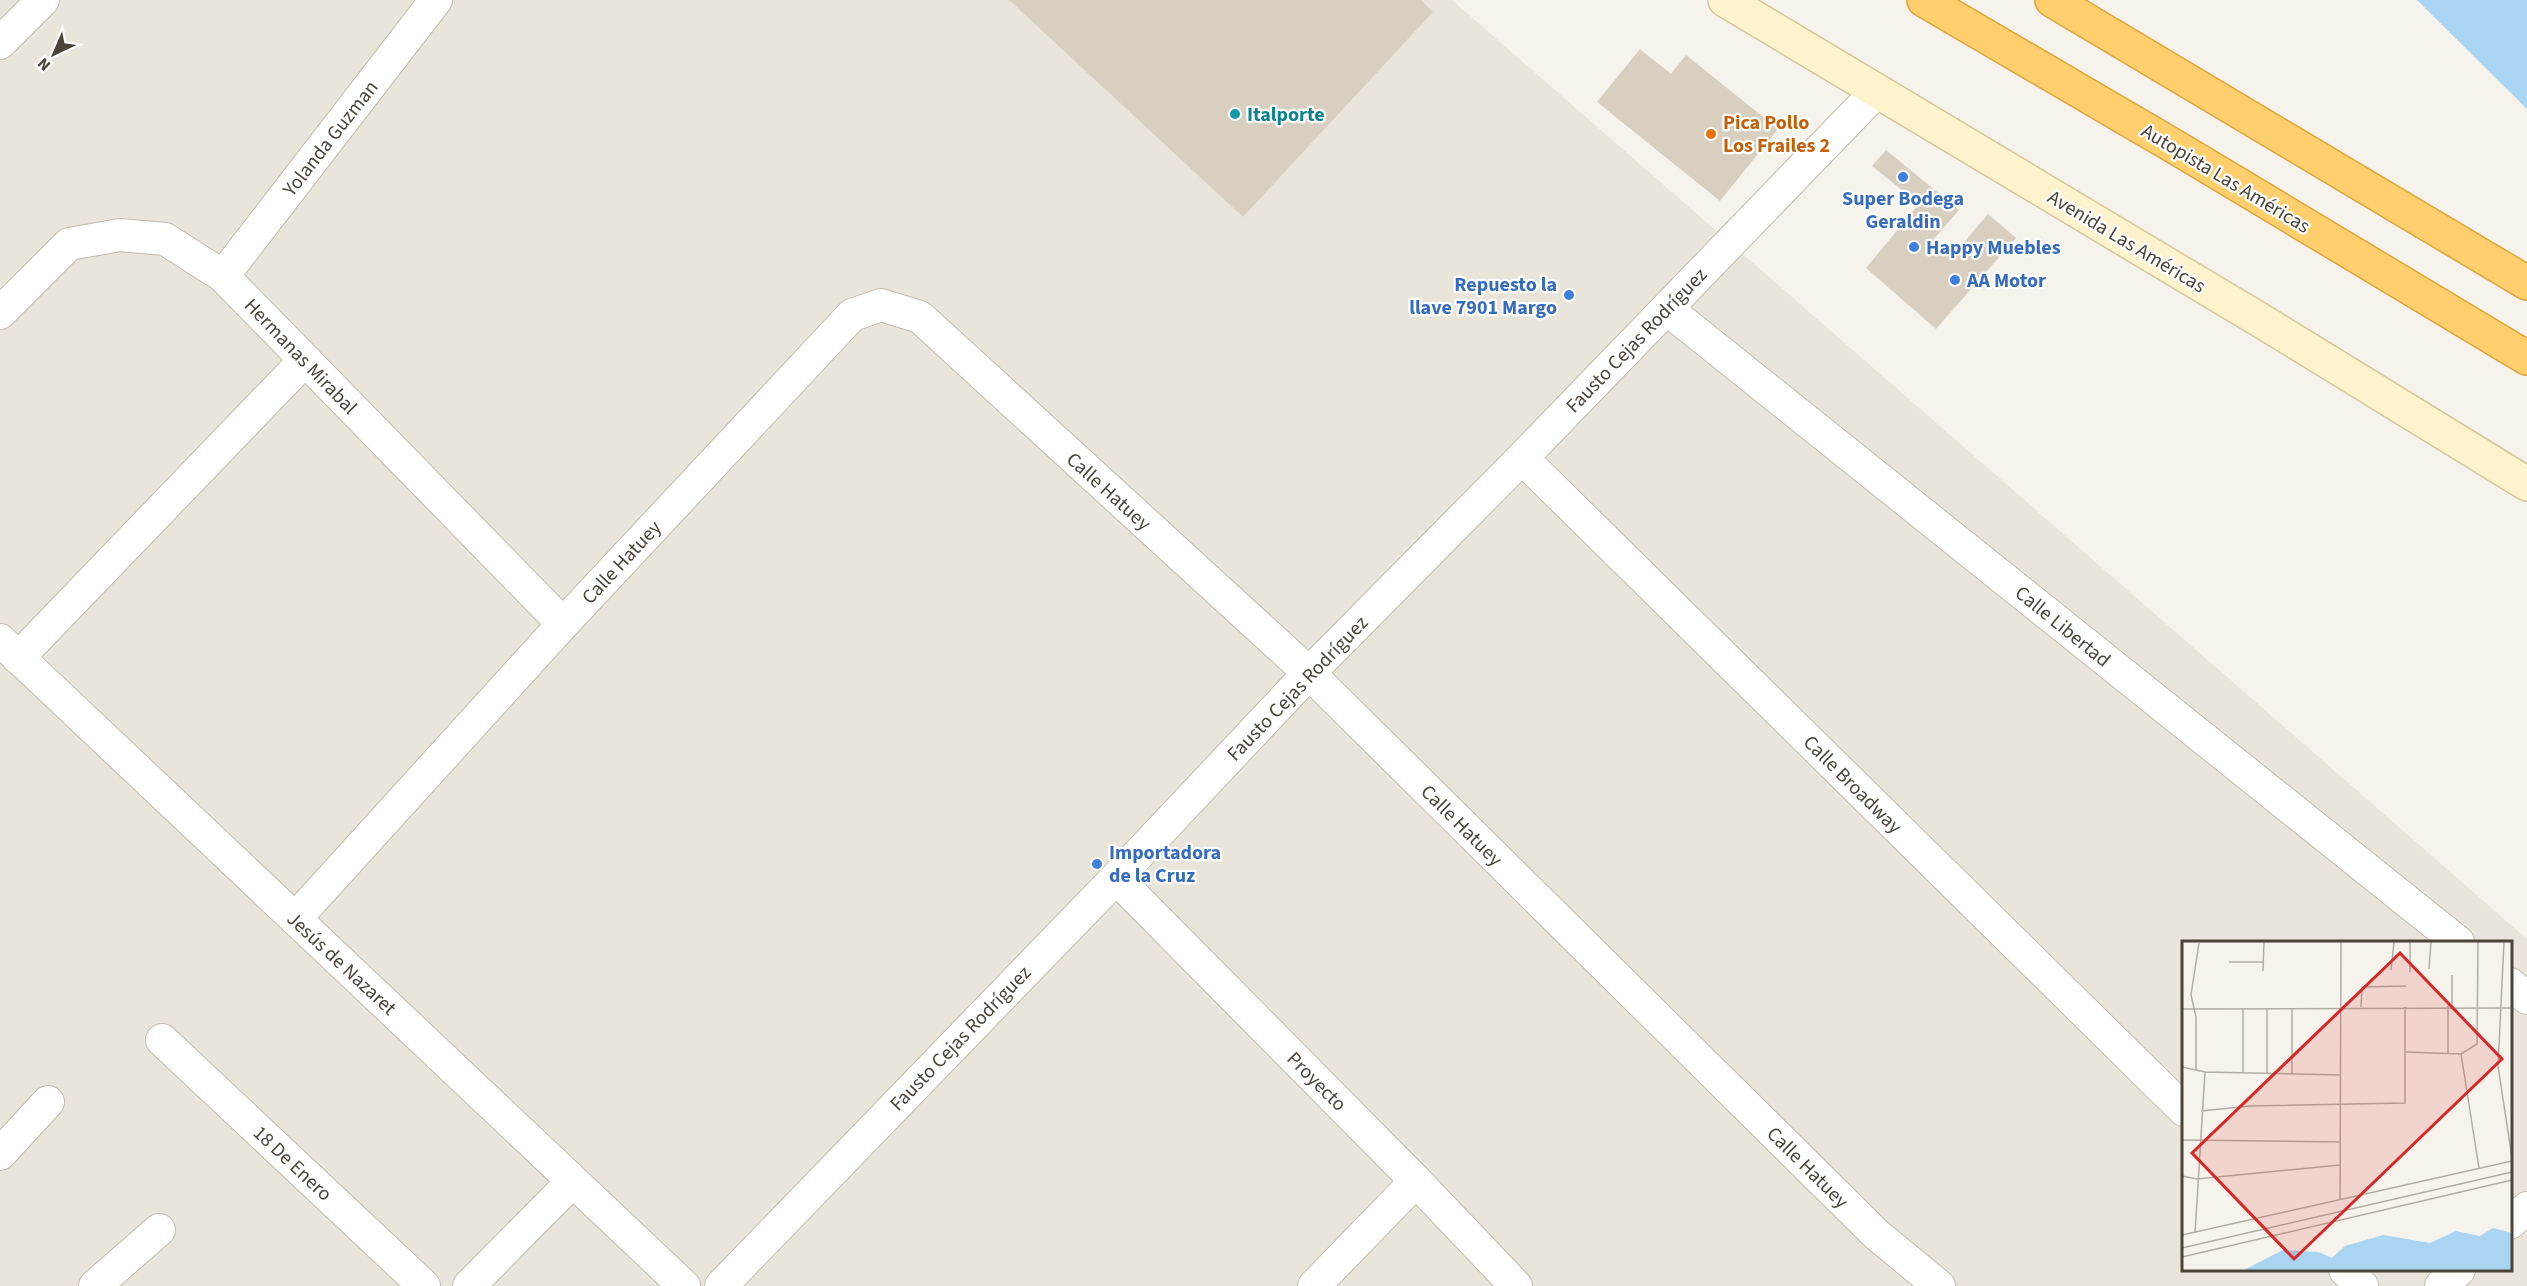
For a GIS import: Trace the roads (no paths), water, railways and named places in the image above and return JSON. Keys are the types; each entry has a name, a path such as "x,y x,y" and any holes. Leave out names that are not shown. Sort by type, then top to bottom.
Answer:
{"highway":[{"name":"Autopista Las Américas","path":"1924,0 2177,148 2527,358"},
{"path":"2052,0 2527,283"}],"main road":[{"name":"Avenida Las Américas","path":"1725,0 2254,317 2527,484"}],"street":[{"path":"0,43 43,0"},
{"name":"Yolanda Guzman","path":"223,276 436,0"},
{"name":"Fausto Cejas Rodríguez","path":"721,1286 1116,878 1309,673 1522,458 1876,92"},
{"name":"Hermanas Mirabal","path":"0,313 69,244 120,235 165,239 223,276 563,624"},
{"name":"Calle Hatuey","path":"295,919 563,624 852,315 881,305 920,317 1309,673 1876,1234 1939,1286"},
{"name":"Calle Libertad","path":"1667,309 2457,941"},
{"path":"9,649 305,360"},
{"name":"Calle Broadway","path":"1522,458 2182,1108"},
{"name":"Jesús de Nazaret","path":"9,649 684,1286"},
{"name":"Proyecto","path":"1116,878 1416,1181 1516,1286"},
{"path":"2512,985 2527,998"},
{"name":"18 De Enero","path":"162,1040 424,1286"},
{"path":"0,1154 48,1102"},
{"path":"469,1286 573,1181"},
{"path":"1314,1286 1416,1181"},
{"path":"2512,1222 2527,1208"},
{"path":"95,1286 159,1230"},
{"path":"2347,1271 2362,1286"},
{"path":"2441,1286 2457,1271"}],"water":[{"path":"2417,0 2527,0 2527,109"}],"place":[{"name":"Italporte","path":"1235,114"},
{"name":"Pica Pollo Los Frailes 2","path":"1711,134"},
{"name":"Super Bodega Geraldin","path":"1903,177"},
{"name":"Happy Muebles","path":"1914,247"},
{"name":"AA Motor","path":"1955,280"},
{"name":"Repuesto la llave 7901 Margo","path":"1569,295"},
{"name":"Importadora de la Cruz","path":"1097,864"}]}
